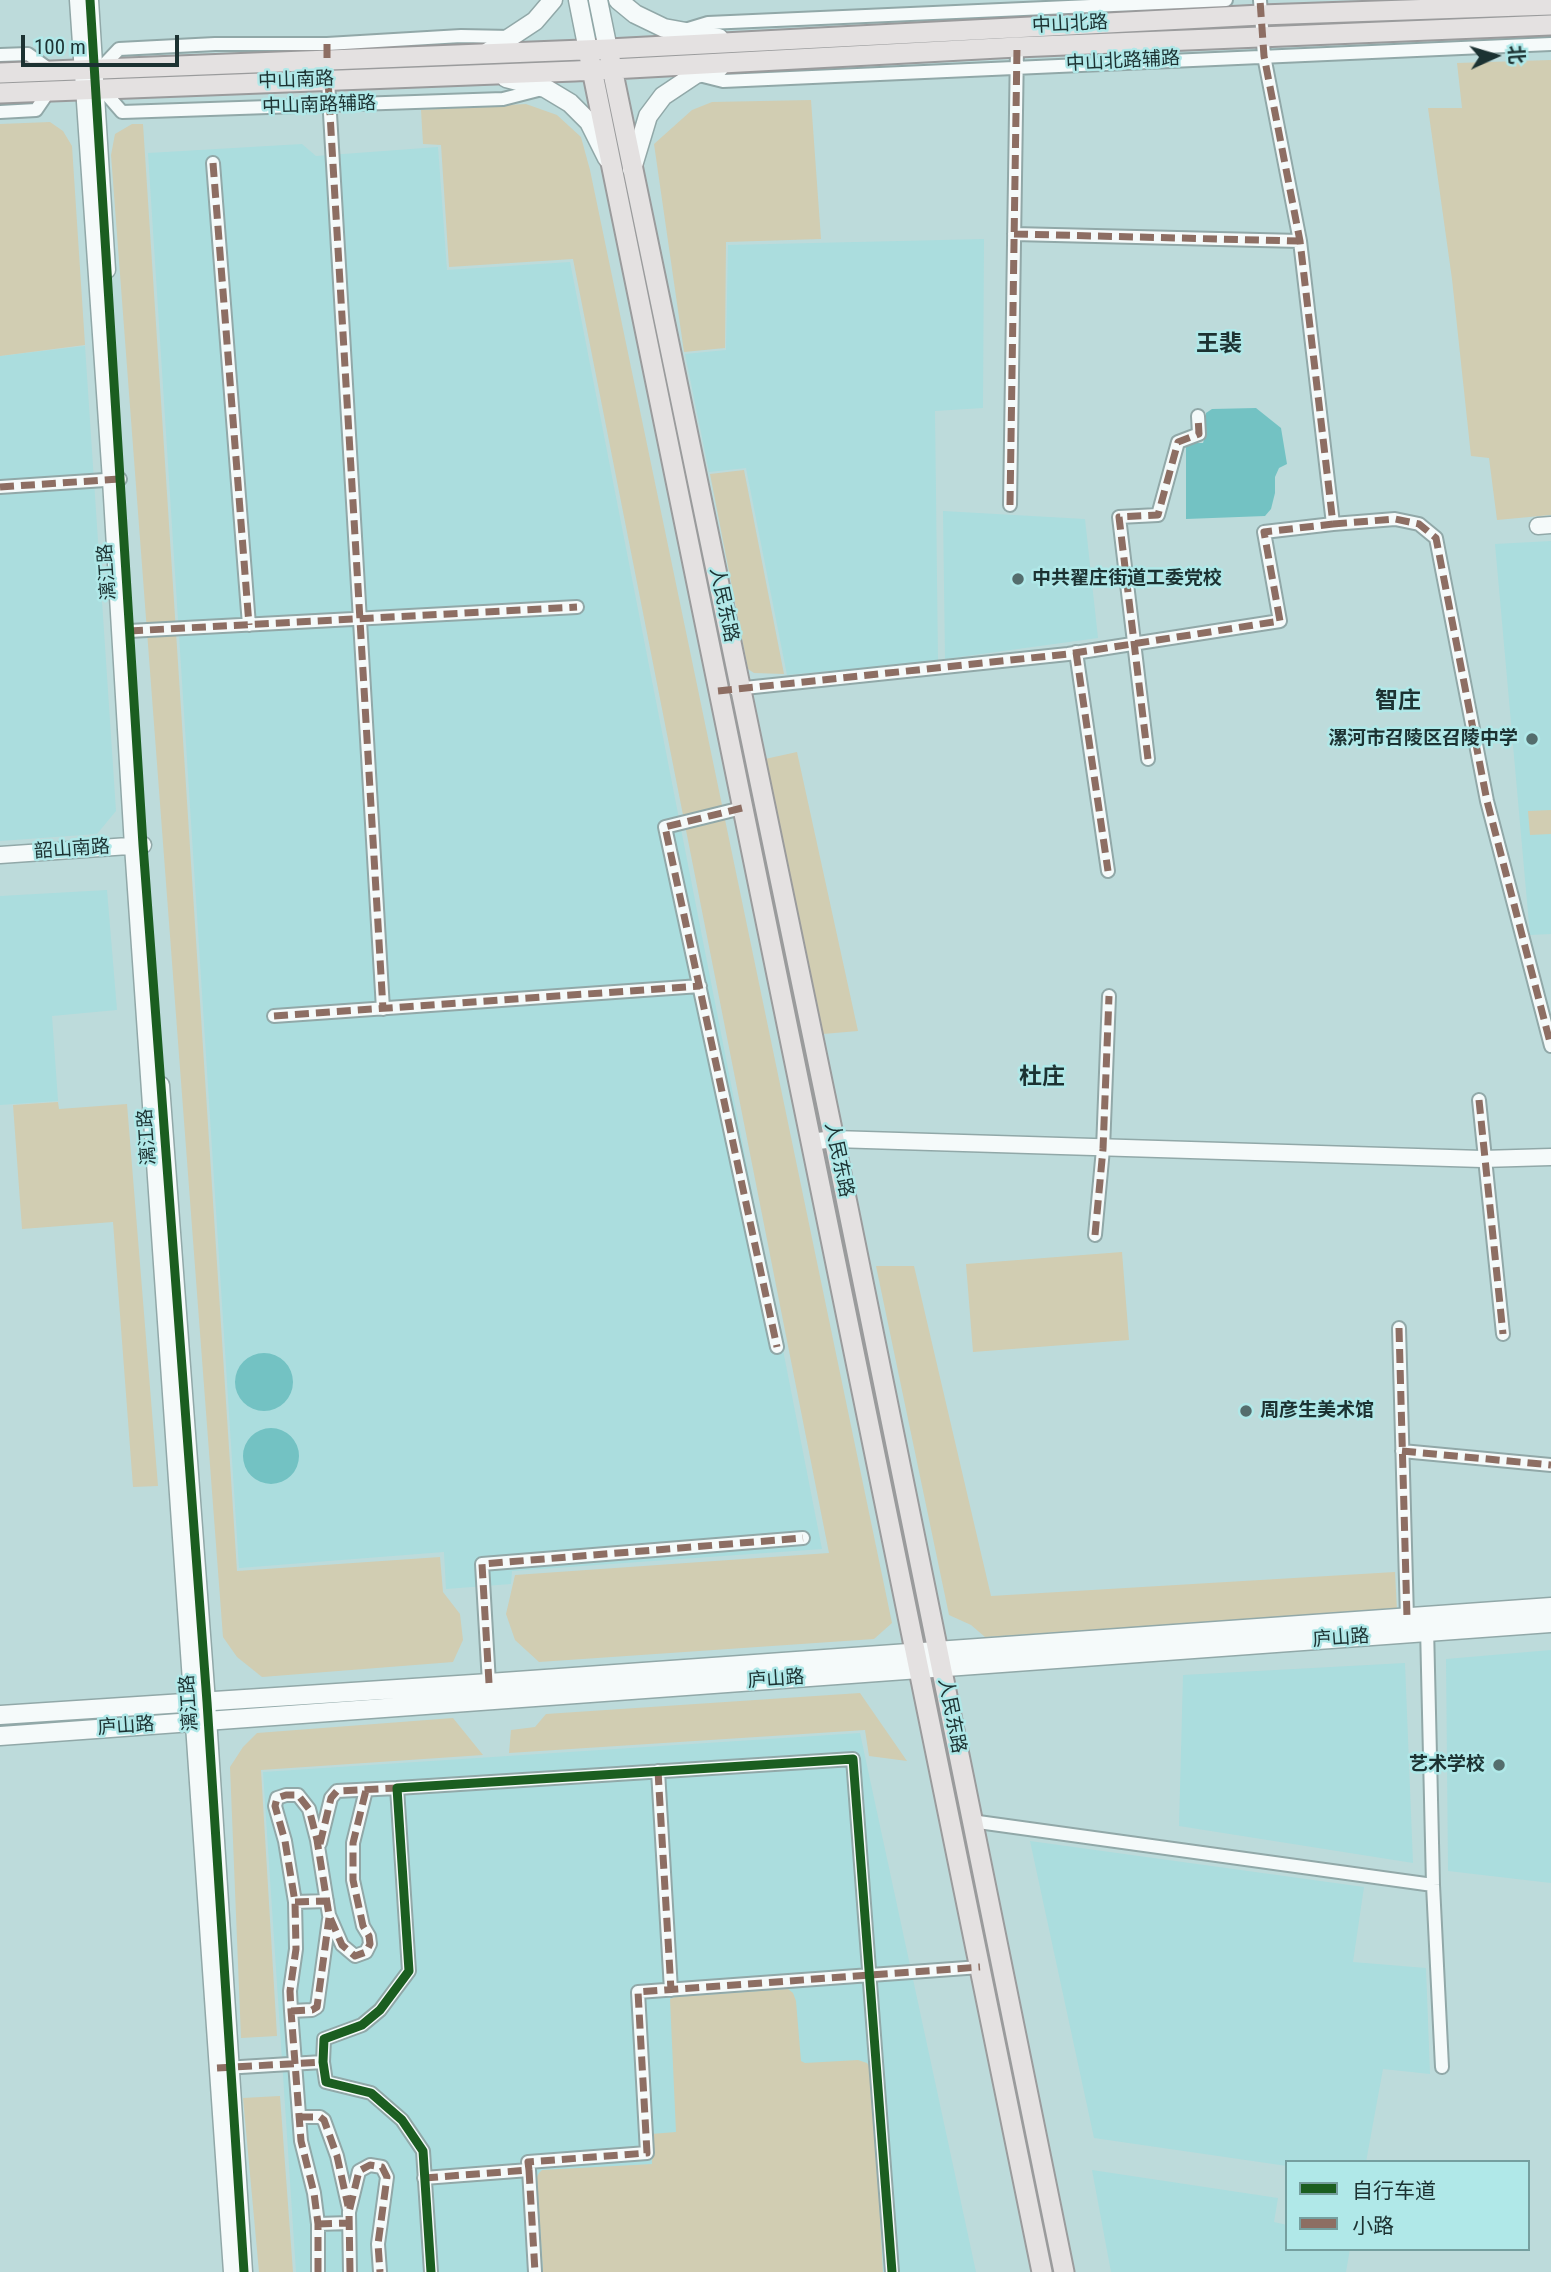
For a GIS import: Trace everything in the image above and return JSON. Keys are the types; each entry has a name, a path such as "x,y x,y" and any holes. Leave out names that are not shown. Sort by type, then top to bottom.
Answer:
{"main road":[{"path":"553,0 536,21 511,37 485,64 545,88 570,103 589,121 622,169 648,116 663,96 696,74 742,52"},
{"path":"578,0 588,50"},
{"path":"598,0 608,49"},
{"path":"618,0 635,14 664,28 742,52"},
{"name":"中山北路","path":"592,70 742,52 1261,8 1551,5"},
{"name":"中山北路","path":"588,50 1016,57 1263,46 1551,25"},
{"name":"人民东路","path":"608,49 622,169 718,691 1042,2272"},
{"name":"中山南路","path":"0,93 328,80 485,64 588,50"},
{"name":"人民东路","path":"588,50 622,169 741,688 1064,2272"},
{"name":"中山南路","path":"0,73 327,52 592,70"},
{"path":"327,52 328,80"},
{"name":"庐山路","path":"0,1736 201,1721 490,1692 1427,1624 1551,1607"},
{"name":"庐山路","path":"939,1660 1408,1618 1427,1624 1551,1623"},
{"name":"庐山路","path":"0,1715 201,1703 490,1692"}],"street":[{"name":"漓江路","path":"78,0 93,69"},
{"name":"漓江路","path":"90,0 138,845 201,1703 224,2068 233,2272"},
{"path":"679,31 708,23 1226,0"},
{"path":"1261,8 1263,46 1300,241 1333,524"},
{"path":"327,52 461,36 511,37"},
{"path":"1263,46 1551,44"},
{"path":"0,55 28,54 51,71"},
{"path":"696,74 723,81 1016,57 1010,505"},
{"path":"328,80 383,1009"},
{"name":"中山南路辅路","path":"94,89 122,112 503,99 545,88"},
{"path":"0,112 36,110 49,91"},
{"path":"213,163 249,625"},
{"path":"1014,234 1300,241"},
{"path":"1148,759 1119,517 1158,515 1178,442 1199,435 1198,416"},
{"name":"漓江路","path":"116,479 129,631 138,845"},
{"path":"0,487 116,479"},
{"path":"718,691 1076,652 1280,621 1264,532 1395,519 1419,524 1437,538 1487,800 1551,1046"},
{"path":"129,631 577,607"},
{"path":"1076,652 1108,871"},
{"path":"742,808 666,827 777,1347"},
{"name":"韶山南路","path":"0,855 138,845"},
{"path":"274,1016 700,986"},
{"path":"1095,1235 1103,1149 1109,996"},
{"path":"1479,1100 1503,1334"},
{"path":"810,1142 834,1139 1485,1159 1551,1157"},
{"path":"1399,1328 1408,1618"},
{"path":"1402,1451 1551,1465"},
{"path":"490,1692 482,1564 803,1538"},
{"path":"1427,1624 1433,1885 1442,2067"},
{"path":"290,2011 312,2010 317,2007 329,1915 319,1851 319,1820 337,1791 853,1759 892,2272"},
{"path":"658,1771 671,1990"},
{"path":"397,1788 409,1971 380,2010 362,2025 324,2039 323,2062 326,2082 371,2093 402,2120 423,2151 430,2272"},
{"path":"329,1915 342,1945 355,1956 366,1952 370,1944 363,1926 353,1880 353,1843 366,1790"},
{"path":"317,2272 318,2224 314,2193 301,2141 290,2011 296,1950 295,1902 285,1841 275,1806 277,1798 286,1794 298,1795 319,1820"},
{"path":"971,1821 1433,1885"},
{"path":"295,1902 327,1901"},
{"path":"326,1945 342,1945"},
{"path":"535,2272 528,2162 647,2153 638,1992 980,1967"},
{"path":"224,2068 323,2062"},
{"name":"漓江路","path":"224,2068 244,2272"},
{"path":"299,2117 320,2117 324,2120 342,2176 349,2217 350,2272"},
{"path":"349,2217 359,2171 370,2165 382,2167 387,2177 378,2244 380,2272"},
{"path":"424,2178 529,2170"},
{"path":"342,2176 358,2175"},
{"path":"318,2224 349,2217"}],"shaded area":[{"path":"1551,60 1551,515 1497,520 1489,458 1471,456 1452,279 1428,108 1462,108 1457,63"},
{"path":"811,100 821,239 726,242 725,348 684,352 654,144 692,110 712,102"},
{"path":"526,104 557,115 581,137 590,170 892,1623 874,1639 539,1662 515,1640 506,1614 515,1575 829,1553 573,259 449,267 441,145 423,144 421,110"},
{"path":"50,122 63,131 72,146 85,345 0,356 0,124"},
{"path":"132,124 143,124 237,1571 440,1557 443,1592 460,1614 463,1640 453,1662 262,1677 237,1657 223,1637 111,155 115,134"},
{"path":"302,144 316,156 438,147 447,270 570,262 822,1549 512,1571 511,1584 446,1589 444,1552 239,1568 148,153"},
{"path":"984,239 983,408 935,411 938,661 787,675 746,468 709,472 685,354 726,350 728,245"},
{"path":"85,346 116,811 97,834 0,841 0,356"},
{"path":"1256,408 1281,428 1287,464 1279,468 1275,477 1271,509 1265,516 1186,519 1186,443 1203,443 1206,413 1212,409"},
{"path":"744,470 784,674 754,673 748,669 710,474"},
{"name":"中共翟庄街道工委党校","path":"943,511 1085,519 1098,638 945,659"},
{"name":"漯河市召陵区召陵中学","path":"1551,541 1551,934 1530,935 1495,544"},
{"path":"797,752 858,1031 823,1034 765,759"},
{"path":"1551,810 1551,834 1530,835 1528,811"},
{"path":"107,890 117,1010 52,1016 58,1101 0,1105 0,896"},
{"path":"58,1102 59,1109 127,1104 158,1486 133,1487 113,1222 22,1229 13,1105"},
{"path":"1122,1252 1129,1340 973,1352 966,1264"},
{"path":"876,1266 914,1266 991,1596 1395,1572 1397,1610 985,1637 971,1625 949,1615"},
{"path":"258,1353 270,1353 285,1361 293,1376 293,1388 285,1403 270,1411 258,1411 243,1403 235,1388 235,1376 243,1361"},
{"path":"266,1428 276,1428 291,1436 297,1445 297,1467 291,1476 276,1484 266,1484 248,1472 243,1461 243,1451 255,1433"},
{"name":"艺术学校","path":"1551,1650 1551,1883 1448,1871 1446,1659"},
{"path":"1405,1663 1413,1863 1179,1826 1183,1675"},
{"path":"860,1693 907,1761 869,1756 865,1730 509,1753 511,1730 535,1727 546,1714"},
{"path":"453,1718 483,1755 261,1770 277,2036 241,2038 230,1767 243,1747 257,1733"},
{"path":"860,1733 976,2272 296,2272 263,1772"},
{"path":"1030,1841 1364,1887 1353,1962 1426,1968 1430,2074 1383,2069 1366,2160 1285,2160 1285,2166 1094,2138"},
{"path":"788,1989 796,2001 801,2061 858,2060 867,2063 872,2071 883,2272 543,2272 537,2177 539,2173 542,2170 652,2164 651,2134 676,2132 670,1999"},
{"path":"280,2096 293,2272 259,2272 243,2098"},
{"path":"1092,2170 1278,2198 1274,2222 1285,2225 1285,2251 1350,2251 1346,2272 1111,2272"}],"marked path":[{"path":"718,691 1068,654 1280,621 1264,532 1333,524 1300,241 1264,56 1260,0"},
{"path":"327,44 327,60"},
{"path":"1010,505 1017,47"},
{"path":"328,80 383,1009"},
{"path":"213,163 249,625"},
{"path":"1014,234 1300,241"},
{"path":"1148,759 1119,517 1158,515 1178,442 1199,434 1198,416"},
{"path":"0,487 120,479"},
{"path":"1333,524 1395,519 1419,524 1436,538 1487,801 1551,1046"},
{"path":"129,631 577,607"},
{"path":"1076,652 1108,871"},
{"path":"742,808 665,827 777,1347"},
{"path":"274,1016 700,986"},
{"path":"1095,1235 1103,1149 1109,996"},
{"path":"1479,1100 1503,1334"},
{"path":"1399,1328 1407,1618"},
{"path":"1402,1451 1551,1465"},
{"path":"489,1683 482,1564 803,1538"},
{"path":"658,1771 671,1990"},
{"path":"320,1844 331,1798 337,1791 397,1788"},
{"path":"318,2272 318,2224 314,2193 301,2141 291,2011 290,1991 296,1949 295,1902 285,1841 275,1806 277,1798 298,1795 309,1809 317,1840 329,1915 342,1945 355,1956 366,1952 370,1944 363,1926 353,1880 353,1843 366,1790"},
{"path":"295,1902 327,1901"},
{"path":"291,2011 312,2010 317,2007 329,1918"},
{"path":"529,2170 528,2162 647,2153 638,1992 980,1967"},
{"path":"217,2068 323,2062"},
{"path":"299,2117 320,2117 324,2120 337,2156 348,2206"},
{"path":"350,2272 349,2212 359,2171 370,2165 382,2167 387,2177 378,2244 380,2272"},
{"path":"424,2178 529,2170 535,2272"},
{"path":"318,2224 349,2223"}],"cycle path":[{"path":"90,0 143,845 207,1702 244,2272"},
{"path":"431,2272 423,2151 402,2120 371,2093 326,2082 323,2062 324,2039 362,2025 380,2010 409,1971 397,1788 853,1759 892,2272"}],"place":[{"name":"中共翟庄街道工委党校","path":"1018,579"},
{"name":"漯河市召陵区召陵中学","path":"1532,739"},
{"name":"周彦生美术馆","path":"1246,1411"},
{"name":"艺术学校","path":"1499,1765"}],"district":[{"name":"王裴","path":"1219,345"},
{"name":"智庄","path":"1398,702"},
{"name":"杜庄","path":"1042,1078"}]}
